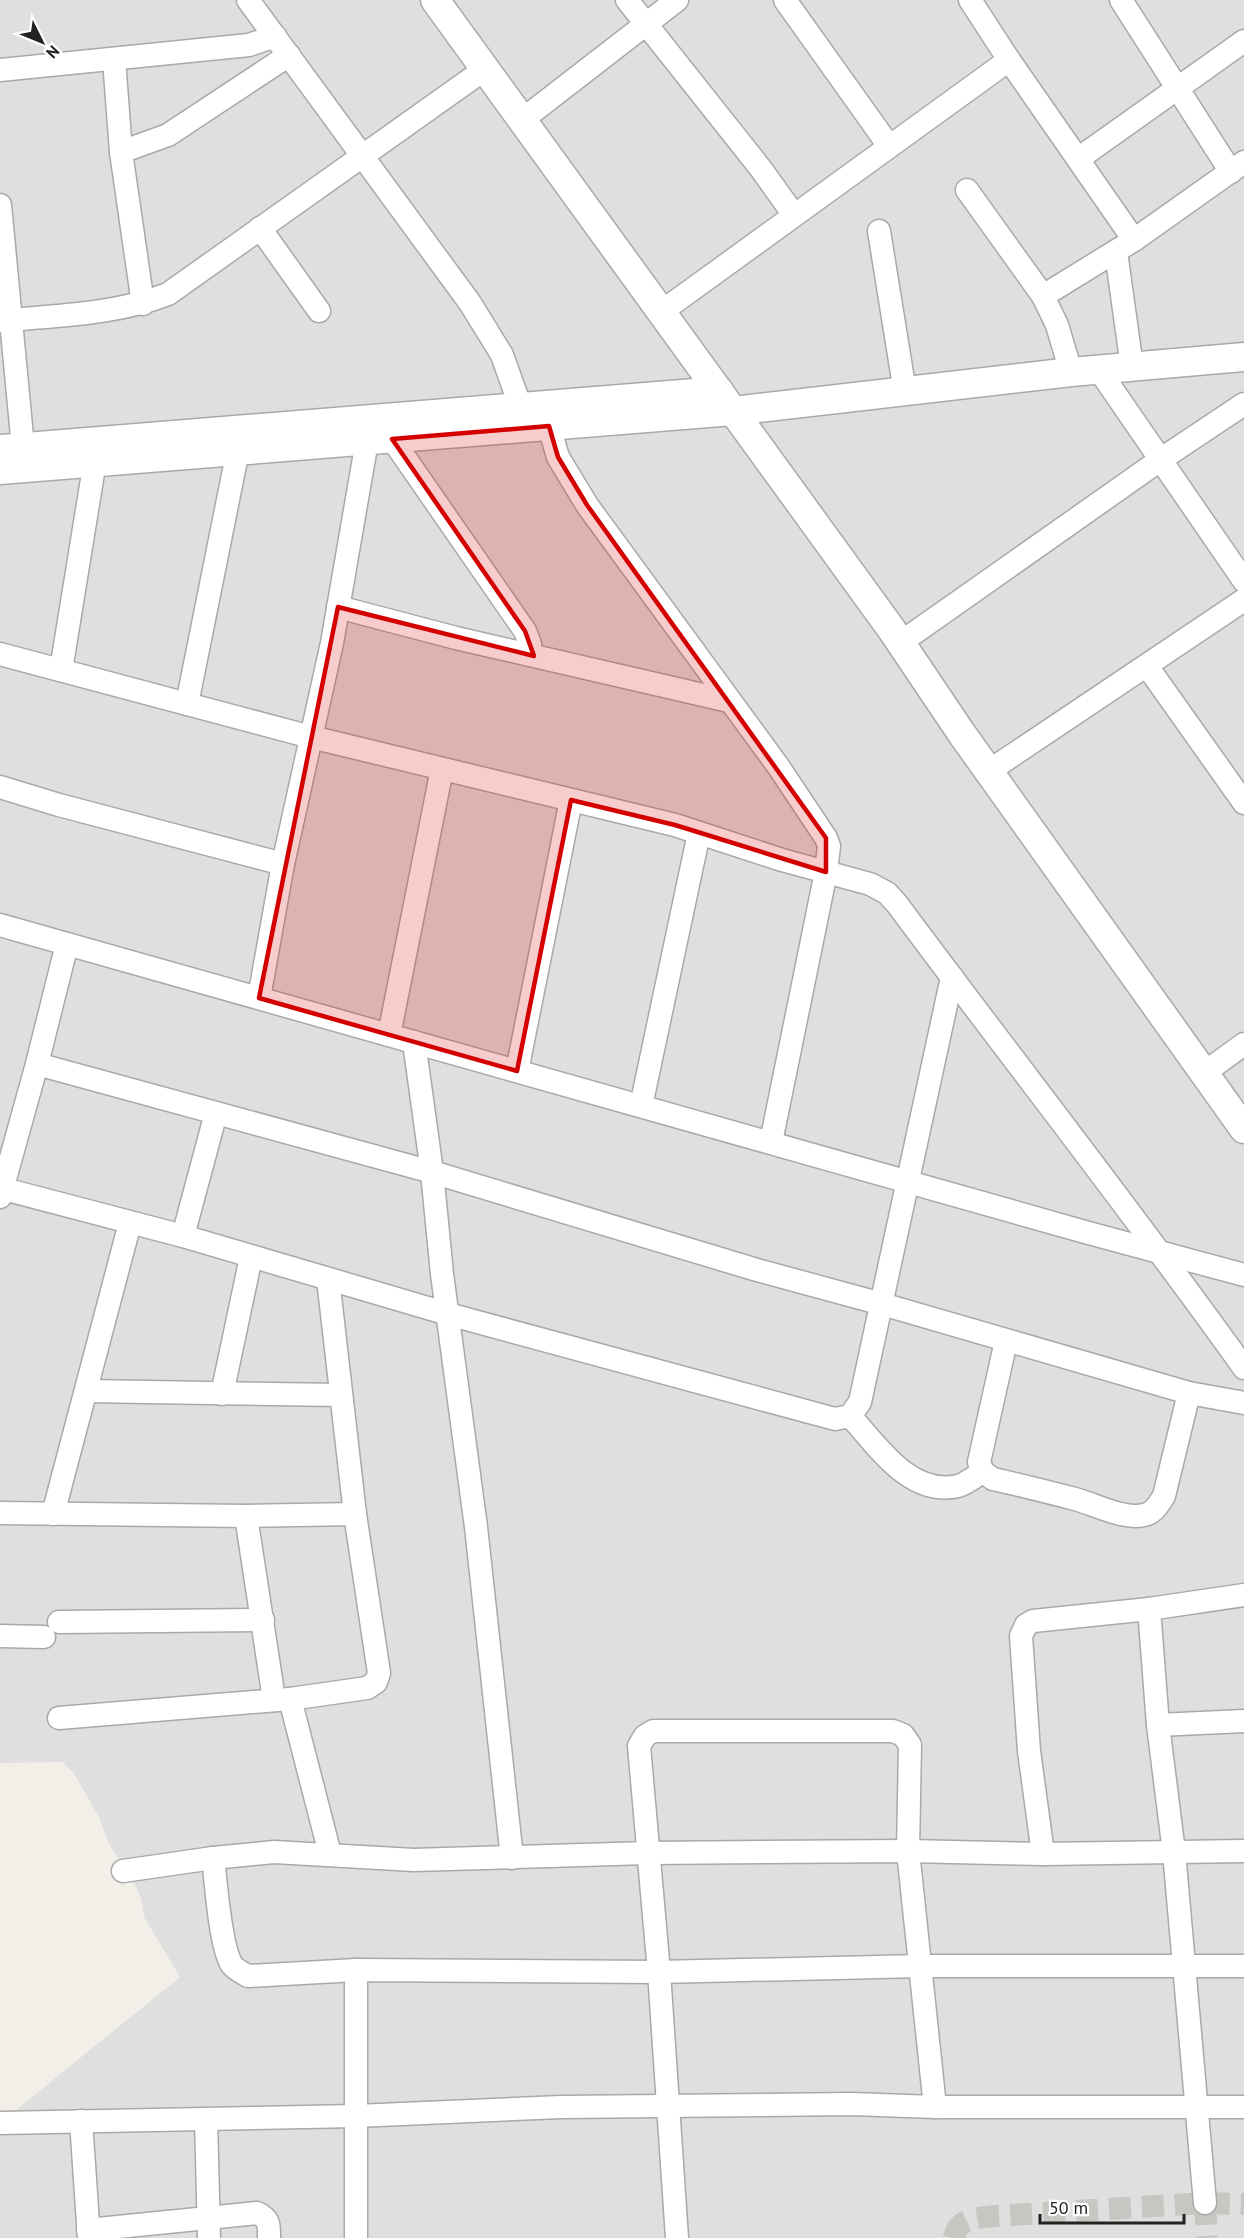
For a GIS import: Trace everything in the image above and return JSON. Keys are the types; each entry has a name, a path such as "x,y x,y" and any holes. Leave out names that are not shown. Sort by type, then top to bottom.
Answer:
{"street":[{"path":"248,0 470,303 539,413 558,457 587,505 778,766 826,838 829,846 826,872 771,1142"},
{"path":"435,0 900,643 1244,1129"},
{"path":"627,0 761,169 794,215"},
{"path":"522,120 677,0"},
{"path":"785,0 889,146"},
{"path":"970,0 1078,159 1125,246 1132,367"},
{"path":"1043,296 1125,246 1238,167 1178,87 1120,0"},
{"path":"0,70 249,45 275,36"},
{"path":"1078,159 1244,41"},
{"path":"121,152 168,135 289,55"},
{"path":"114,59 121,152 143,304"},
{"path":"661,312 1009,60"},
{"path":"6,320 117,310 143,304 168,294 486,69"},
{"path":"967,190 1043,296 1057,325 1085,371 1160,460 1244,581"},
{"path":"0,205 11,448 726,401 905,392 1085,371 1244,357"},
{"path":"260,228 319,311"},
{"path":"879,231 905,392"},
{"path":"900,643 1160,460 1244,404"},
{"path":"0,470 379,440 539,413"},
{"path":"259,998 284,864 338,607 379,440"},
{"path":"379,440 525,631 530,644 530,655"},
{"path":"187,704 238,450"},
{"path":"61,670 95,461"},
{"path":"989,771 1244,600"},
{"path":"338,607 456,638 729,701"},
{"path":"0,654 311,737 699,833 870,884 887,893 1161,1251 1244,1368"},
{"path":"1147,666 1244,804"},
{"path":"389,1035 442,769"},
{"path":"0,787 59,805 284,864"},
{"path":"517,1071 571,800"},
{"path":"641,1106 699,833"},
{"path":"0,925 1244,1275"},
{"path":"67,944 37,1064 1,1191 183,1236 448,1314 835,1419 850,1416 860,1402 952,977"},
{"path":"414,1042 476,1527 512,1858"},
{"path":"1203,1073 1244,1044"},
{"path":"37,1064 432,1172 757,1270 1189,1393 1244,1403"},
{"path":"183,1236 216,1113"},
{"path":"53,1514 130,1223"},
{"path":"222,1394 251,1257"},
{"path":"59,1718 282,1699 367,1688 376,1682 379,1673 355,1514 328,1279"},
{"path":"1006,1341 979,1462 983,1472 993,1479 1078,1500 1113,1512 1144,1515 1155,1509 1164,1496 1189,1393"},
{"path":"86,1391 341,1395"},
{"path":"850,1416 892,1463 916,1480 936,1487 960,1485 983,1472"},
{"path":"0,1513 246,1516 355,1514"},
{"path":"246,1516 263,1620 282,1699 330,1854"},
{"path":"1043,1854 1029,1751 1021,1636 1026,1625 1033,1621 1149,1609 1244,1595"},
{"path":"1149,1609 1158,1725 1174,1852 1205,2203"},
{"path":"0,1636 52,1630 263,1620"},
{"path":"1158,1725 1244,1721"},
{"path":"677,2238 659,1972 639,1746 645,1736 653,1731 893,1731 903,1735 910,1745 908,1851 935,2107"},
{"path":"123,1871 274,1852 414,1860 648,1853 908,1851 1043,1854 1244,1851"},
{"path":"213,1858 228,1956 234,1967 248,1976 357,1970 659,1972 921,1966 1244,1966"},
{"path":"356,2238 357,1970"},
{"path":"0,2123 356,2116 561,2107 852,2104 935,2107 1244,2107"},
{"path":"206,2119 209,2228"},
{"path":"81,2121 89,2234 209,2228 257,2213 268,2221 269,2238"}],"highlighted area":[{"path":"549,426 558,457 587,505 826,838 826,872 675,825 571,800 517,1071 259,998 338,607 534,656 525,631 392,439"}],"shaded area":[{"path":"0,0 1244,0 1244,2238 0,2238 0,2123 180,1977 144,1917 141,1898 134,1883 108,1842 99,1817 73,1772 62,1762 0,1763"}],"tunnel":[{"path":"1205,2203 1207,2238"},
{"path":"954,2238 956,2231 964,2222 982,2217 1205,2203 1244,2204"}]}
